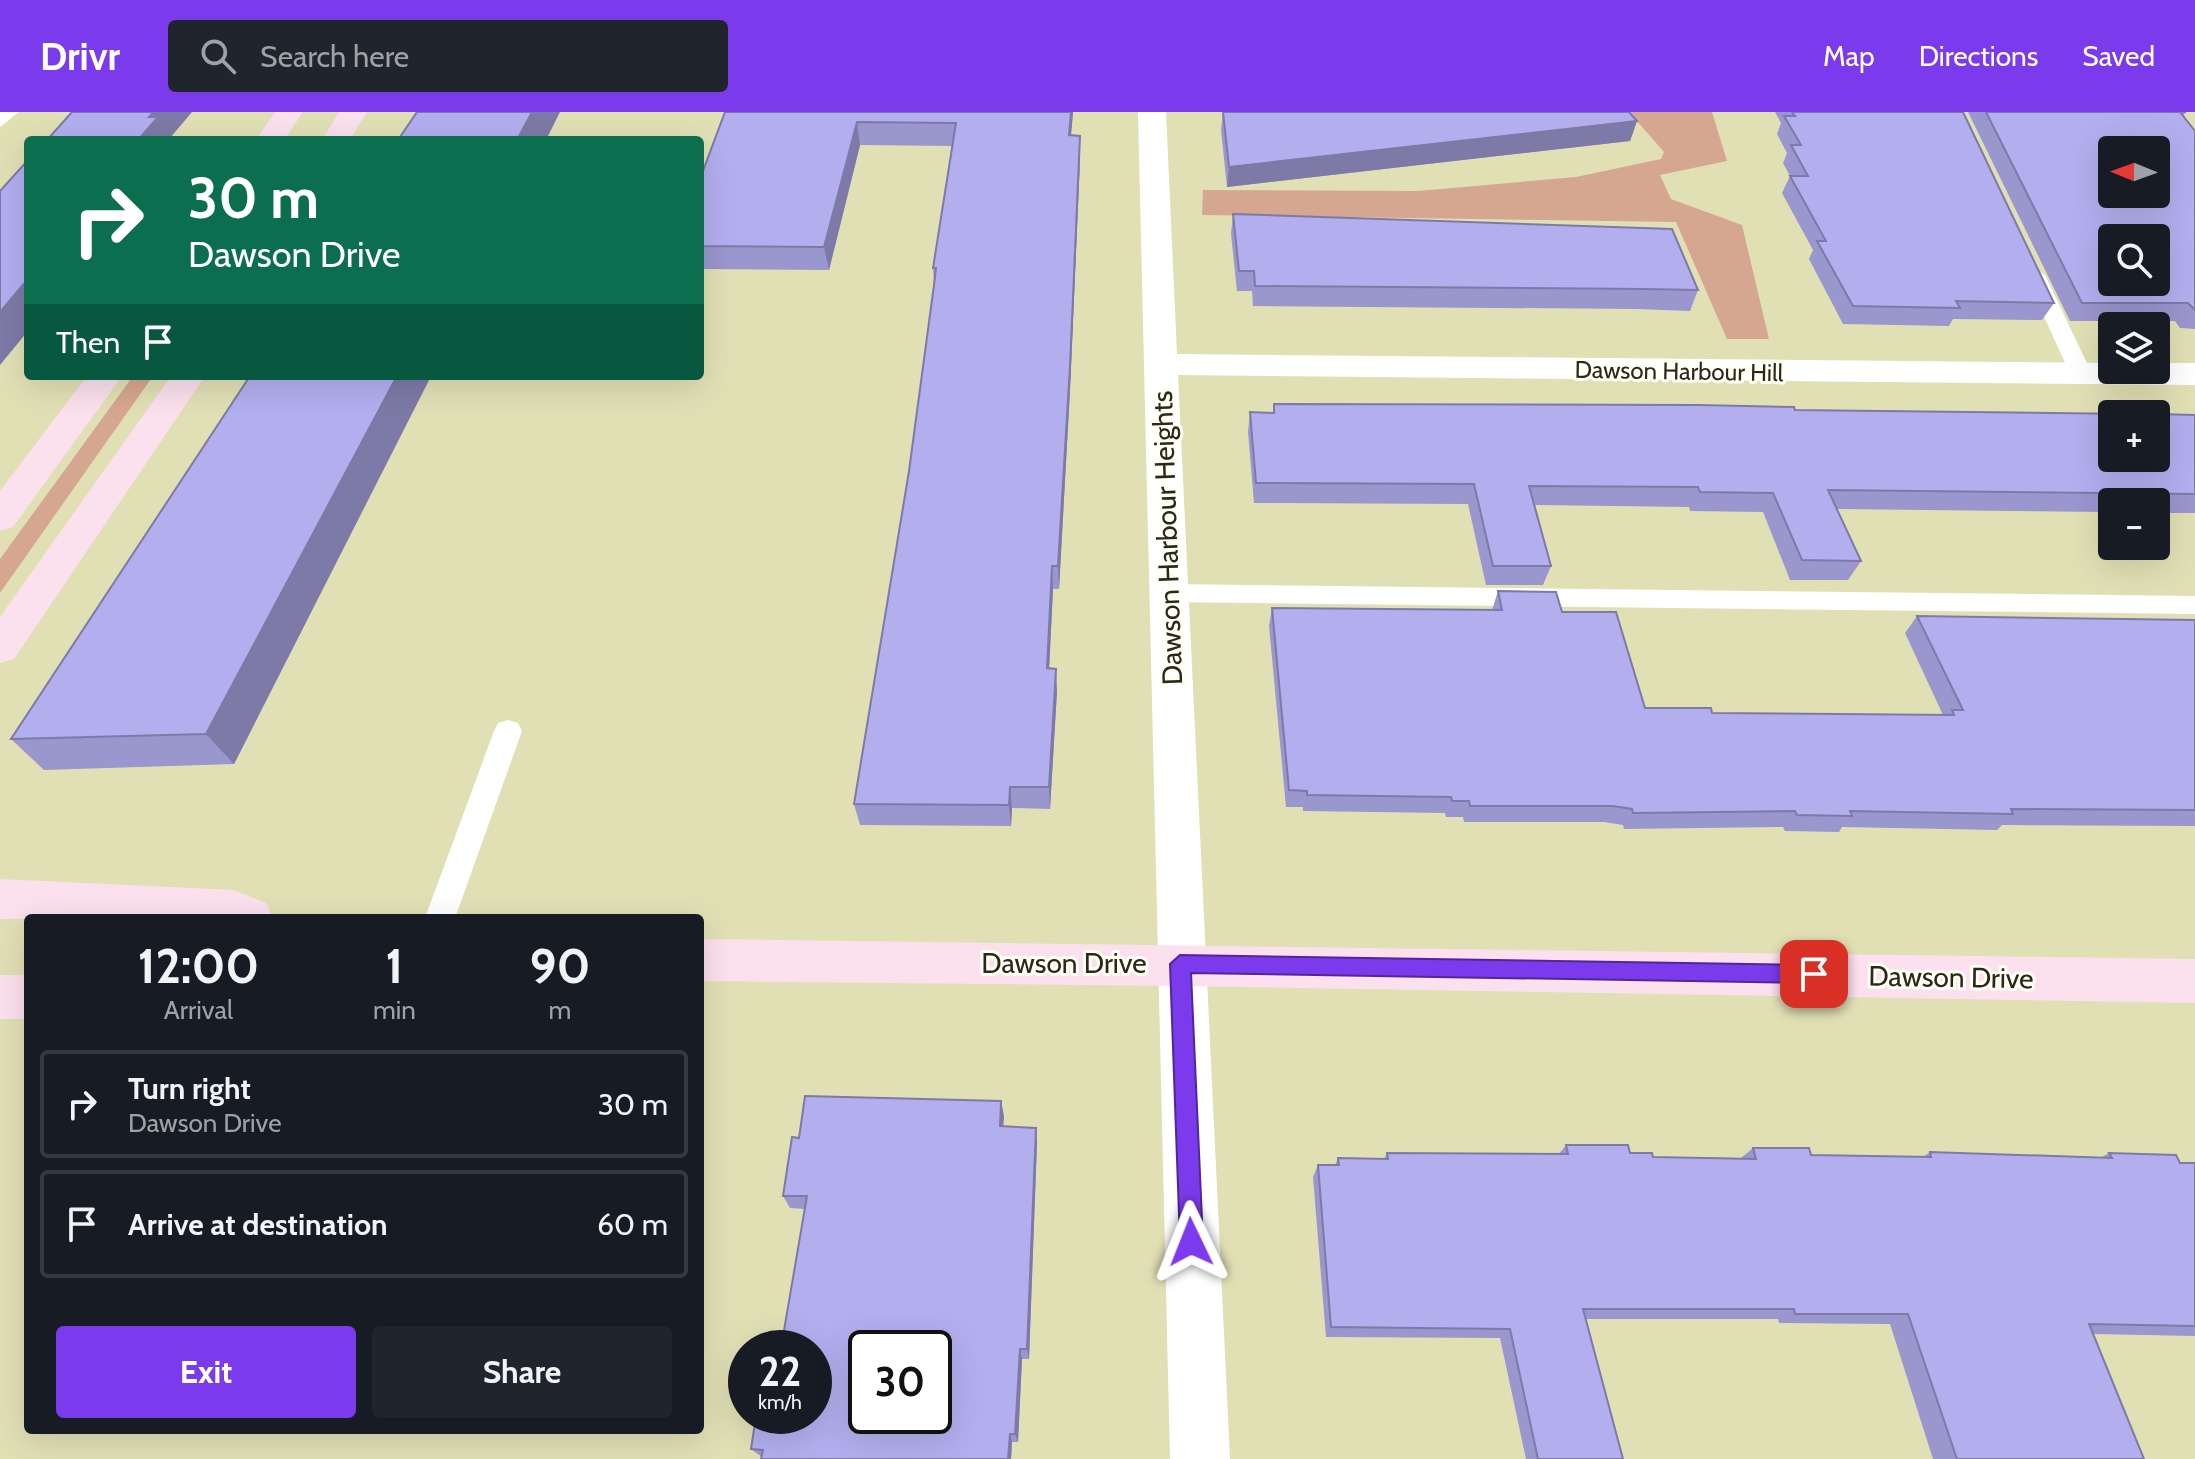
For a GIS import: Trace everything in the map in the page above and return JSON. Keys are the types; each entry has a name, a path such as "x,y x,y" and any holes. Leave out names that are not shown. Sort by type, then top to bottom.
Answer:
{"street":[{"path":"273,136 289,112"},
{"path":"338,136 353,112"},
{"name":"Dawson Harbour Heights","path":"1152,112 1200,1459"},
{"name":"Dawson Harbour Hill","path":"1163,364 2082,376 2195,374"},
{"path":"0,518 102,380"},
{"path":"0,648 185,380"},
{"path":"0,899 233,910 241,914"},
{"name":"Dawson Drive","path":"704,960 1180,964 2195,981"},
{"path":"0,997 24,997"}],"lane":[{"path":"0,122 10,112"},
{"path":"2024,252 2082,376"},
{"path":"1168,593 2195,605"},
{"path":"441,914 508,731"}],"shaded area":[{"path":"1629,112 1712,112 1727,161 1660,175 1671,199 1742,225 1769,339 1727,339 1676,222 1202,215 1203,190 1418,191 1576,177 1661,159 1664,152"},
{"path":"130,380 150,380 0,593 0,559"}],"building":[{"path":"72,112 154,112 149,117 158,117 141,136 51,136"},
{"path":"417,112 532,112 519,136 401,136"},
{"path":"725,112 1071,112 1069,135 1080,136 1058,566 1052,566 1047,668 1056,669 1049,787 1010,787 1009,805 854,804 909,471 936,268 933,268 956,123 857,122 824,247 704,246 704,168"},
{"path":"1223,112 1629,112 1637,121 1229,167"},
{"path":"1792,112 1963,112 2054,303 1956,301 1960,308 1853,306 1817,241 1826,241 1790,176 1808,176 1791,145 1801,145 1784,116 1795,116"},
{"path":"1986,112 2180,112 2195,131 2195,310 2188,303 2082,303"},
{"path":"24,164 24,284 0,312 0,191"},
{"path":"1233,214 1672,229 1698,290 1255,286 1254,271 1239,271"},
{"path":"247,380 395,380 206,734 11,739"},
{"path":"1274,404 1698,405 1794,407 1795,410 2098,414 2098,472 2170,472 2170,414 2195,415 2195,494 2170,494 2170,488 2098,488 2098,493 1828,490 1861,561 1802,560 1773,493 1700,492 1698,487 1529,486 1551,566 1493,566 1474,484 1256,483 1250,412 1274,413"},
{"path":"1498,591 1556,592 1562,612 1616,612 1645,708 1711,708 1712,713 1954,715 1952,710 1963,710 1917,616 2195,620 2195,810 2011,809 2013,814 1850,811 1852,816 1797,815 1795,811 1633,813 1632,809 1613,806 1470,806 1469,801 1452,801 1451,797 1307,795 1307,791 1289,790 1272,608 1502,610"},
{"path":"805,1096 1001,1101 1000,1126 1036,1128 1027,1349 1020,1349 1015,1434 1010,1434 1008,1459 761,1459 763,1450 751,1449 753,1434 832,1434 832,1330 784,1330 807,1196 783,1196 792,1137 799,1138"},
{"path":"1566,1145 1628,1145 1630,1153 1652,1153 1653,1157 1756,1159 1753,1148 1809,1148 1811,1155 1931,1157 1930,1152 2112,1158 2109,1153 2176,1155 2180,1163 2195,1163 2195,1326 2089,1324 2144,1459 1957,1459 1908,1314 1795,1314 1794,1309 1583,1309 1623,1459 1538,1459 1510,1329 1331,1327 1318,1165 1339,1165 1338,1158 1388,1159 1387,1153 1568,1154"}],"route":[{"path":"1191,1242 1180,964 1814,974"}]}
